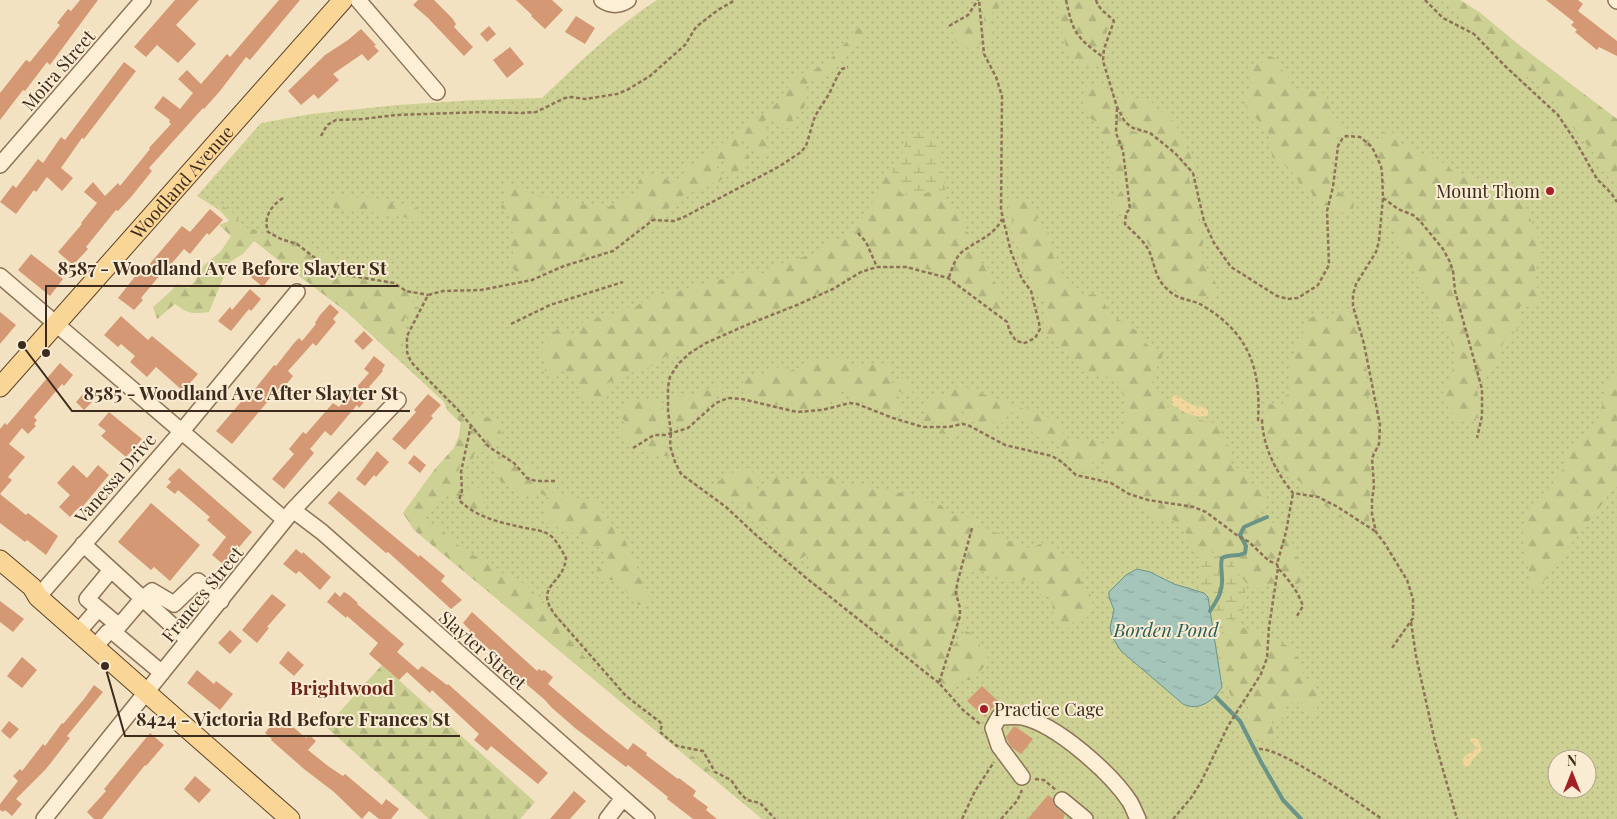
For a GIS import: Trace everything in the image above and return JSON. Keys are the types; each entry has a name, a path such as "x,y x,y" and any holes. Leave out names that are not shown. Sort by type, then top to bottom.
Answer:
{"main road":[{"name":"Woodland Avenue","path":"0,387 343,0"},
{"path":"0,560 32,587 38,597 290,819"}],"street":[{"name":"Moira Street","path":"0,165 144,0"},
{"path":"358,0 437,92"},
{"path":"605,2 615,5 628,0"},
{"name":"Slayter Street","path":"0,276 182,431 289,515 322,532 647,819"},
{"name":"Vanessa Drive","path":"38,597 182,431 297,292"},
{"name":"Frances Street","path":"44,819 289,515 398,400"},
{"path":"83,544 142,600 188,640"},
{"path":"111,570 87,599 119,626 152,591 174,604 198,581 221,601"},
{"path":"78,632 98,608"},
{"path":"95,647 108,632 112,631 162,674"},
{"path":"1025,779 998,746 993,728 999,718 1022,717 1048,728 1084,753 1109,777 1130,802 1138,819"},
{"path":"606,819 623,798"},
{"path":"1062,800 1085,819"}],"path":[{"path":"321,136 327,125 336,120 396,115 536,112 565,98 585,99 617,94 650,76 685,44 696,27 718,10 736,0"},
{"path":"949,26 968,15 979,0"},
{"path":"979,0 984,54 996,77 1002,96 1001,210 1011,252 1022,279 1031,291 1040,329 1036,338 1025,342 1016,341 1010,332 1007,322 948,278 906,267 877,267 861,272 833,289 706,343 682,359 670,378 667,394 671,432 670,446 681,474 726,507 805,577 939,683 963,710 983,726 993,728"},
{"path":"1066,0 1076,35 1103,57"},
{"path":"1096,0 1102,12 1110,16 1114,21 1104,49 1102,61 1117,107 1125,122 1133,128 1150,133 1190,169 1204,222 1214,243 1231,266 1277,296 1288,299 1298,298 1309,292 1318,285 1329,265 1327,211 1333,187 1336,153 1342,139 1351,135 1360,137 1372,147 1381,166 1383,198 1379,241 1376,252 1356,284 1353,306 1364,344 1380,425 1378,444 1372,458 1374,486 1372,514 1376,532"},
{"path":"1425,0 1443,18 1474,34 1505,66 1558,115 1597,179 1611,192 1617,202"},
{"path":"283,198 272,207 266,225 268,232 297,244 332,271 340,274 394,283 406,291 428,295 443,291 481,290 526,282 564,266 608,254 637,234 653,220 674,221 684,217 780,166 806,146 815,116 842,69 848,67"},
{"path":"1117,107 1116,133 1123,151 1126,191 1130,199 1130,209 1126,213 1125,224 1148,248 1157,276 1166,289 1182,300 1196,302 1204,306 1244,341 1255,374 1259,399 1258,420 1262,420 1262,430 1275,467 1293,493 1286,532 1277,564 1267,658 1261,674 1228,726 1201,782 1191,798 1173,819"},
{"path":"1383,198 1420,221 1443,249 1450,262 1482,389 1482,416 1477,438"},
{"path":"948,278 952,267 962,252 993,232 1003,217"},
{"path":"858,233 866,242 877,267"},
{"path":"511,324 550,304 623,282"},
{"path":"428,295 407,336 406,343 409,357 417,370 471,425 489,447 514,463 527,478 536,481 555,482"},
{"path":"633,448 654,435 665,435 688,428 716,403 728,398 742,399 797,412 822,410 844,403 857,404 924,428 968,425 1005,444 1052,456 1062,462 1076,475 1111,483 1129,494 1148,500 1188,506 1206,512 1249,542 1269,561 1277,564"},
{"path":"471,425 461,472 462,491 459,500 478,515 523,528 536,529 552,536 566,558 564,568 548,591 547,602 556,616 626,696 660,722 662,725 660,732 677,746 703,751 715,772 731,780 747,800 760,802 775,819"},
{"path":"1293,493 1318,497 1336,506 1376,532 1385,544 1407,580 1412,599 1413,618 1392,648"},
{"path":"939,683 960,616 956,594 957,584 972,528"},
{"path":"1278,568 1296,591 1302,603 1297,616"},
{"path":"1411,622 1434,742 1457,819"},
{"path":"1259,749 1266,749 1289,759 1382,819"},
{"path":"962,819 975,791 1002,751"},
{"path":"1001,819 1017,801 1025,779 1044,780 1056,790 1062,800"}],"green space":[{"path":"657,0 1460,0 1479,12 1519,45 1617,119 1617,819 762,819 414,530 403,513 435,469 454,448 459,436 461,423 447,410 444,402 348,313 278,260 219,210 197,196 261,123 311,114 398,105 542,98 597,46"},
{"path":"982,0 1002,0 998,10 990,14 994,31 990,44 987,44"},
{"path":"1057,0 1094,0 1101,14 1108,18 1110,23 1101,47 1101,61 1088,65 1078,63 1071,56 1063,34"},
{"path":"1440,0 1460,0 1479,12 1519,45 1617,119 1617,178 1614,178 1559,110 1556,103 1545,96 1541,84 1530,79 1511,65 1488,38"},
{"path":"978,5 981,44 974,49 959,44 955,40 952,31 956,24 970,17"},
{"path":"861,28 864,31 863,37 830,74 805,85 803,90 807,98 803,111 801,113 794,112 792,119 795,122 794,127 783,127 769,118 763,122 767,130 763,136 769,153 767,156 758,156 743,134 739,137 739,143 746,147 746,152 750,157 743,167 735,174 727,170 723,159 715,159 714,162 723,178 719,182 710,183 706,188 700,186 700,193 686,192 670,206 662,222 656,226 644,224 607,250 543,270 527,278 523,279 511,267 513,251 508,244 508,239 516,228 512,223 511,214 502,210 501,206 504,204 504,191 509,184 513,184 529,196 532,194 557,199 562,197 573,199 588,206 606,208 616,203 620,197 636,196 640,190 638,182 644,175 649,173 681,183 688,165 698,164 700,159 707,156 740,129 768,111 775,105 793,80 803,73 824,66 850,38 854,30"},
{"path":"1270,56 1276,59 1282,70 1288,75 1289,87 1295,90 1299,88 1311,91 1320,90 1325,95 1336,121 1344,125 1344,129 1347,132 1338,137 1334,147 1331,189 1351,197 1354,205 1352,212 1346,214 1327,205 1318,207 1314,204 1312,193 1299,184 1296,176 1288,168 1272,157 1267,130 1244,102 1245,96 1252,85 1248,69 1249,65 1262,63 1264,58"},
{"path":"1088,86 1106,89 1124,124 1132,131 1150,135 1173,154 1187,172 1199,215 1203,239 1201,259 1217,285 1214,294 1200,298 1185,298 1176,292 1162,278 1149,245 1129,216 1116,216 1112,209 1112,202 1123,189 1119,180 1109,169 1111,147 1105,143 1100,127 1101,122 1091,119 1085,111 1083,95 1084,90"},
{"path":"1125,96 1149,100 1175,123 1197,170 1196,172 1156,134 1139,128 1132,123 1121,105"},
{"path":"1385,130 1396,134 1401,144 1448,165 1451,170 1466,175 1495,190 1511,191 1523,203 1541,246 1534,279 1541,298 1527,307 1520,306 1517,332 1511,331 1511,340 1504,340 1496,364 1484,376 1475,373 1480,412 1474,422 1461,422 1446,404 1443,391 1450,384 1455,354 1446,326 1432,311 1427,293 1401,249 1390,222 1388,210 1393,204 1366,147 1356,140 1357,134 1368,132 1379,142 1383,138"},
{"path":"918,132 931,132 936,140 945,182 947,203 951,210 962,215 964,230 969,233 971,238 972,250 981,254 981,262 991,271 990,278 999,286 998,302 1009,324 1006,330 1004,331 998,322 989,320 988,312 978,310 973,294 949,275 908,264 894,263 873,265 859,269 815,295 755,317 709,338 682,354 673,354 650,367 630,373 625,379 612,381 608,383 609,386 606,394 598,400 589,399 580,393 577,381 564,370 559,369 555,375 545,371 545,357 541,355 542,350 547,345 547,337 559,328 574,334 583,322 614,314 623,308 635,307 669,292 739,275 750,269 765,273 783,263 822,252 829,243 855,231 864,216 871,212 873,199 881,191 884,175 901,158 908,136"},
{"path":"918,132 931,132 936,140 946,190 907,195 902,194 896,185 891,168 901,158 908,136"},
{"path":"332,196 354,198 371,197 417,208 421,213 416,220 395,215 335,208 330,205"},
{"path":"1014,199 1021,202 1029,201 1039,211 1036,220 1052,236 1050,245 1054,250 1053,257 1059,263 1064,281 1079,289 1078,292 1081,295 1093,294 1103,298 1108,313 1137,331 1137,336 1163,355 1151,379 1160,400 1167,407 1195,419 1214,423 1219,428 1221,436 1232,451 1228,460 1235,467 1250,476 1252,486 1261,488 1269,501 1265,508 1259,512 1260,515 1267,521 1279,524 1280,531 1292,541 1304,577 1298,585 1288,591 1274,584 1260,588 1251,587 1233,562 1223,554 1193,545 1189,536 1171,518 1160,520 1147,510 1136,498 1119,469 1123,479 1120,481 1107,470 1103,461 1097,460 1090,464 1088,471 1077,468 1069,455 1059,448 1058,439 1047,441 1033,435 1032,420 1011,412 1004,416 1004,423 993,420 993,427 988,430 967,418 968,411 962,410 959,433 956,437 950,438 939,433 945,425 939,420 923,421 927,414 927,406 935,394 942,395 961,386 1052,419 1070,441 1093,439 1111,447 1110,441 1118,433 1124,422 1124,400 1118,384 1111,379 1091,375 1083,364 1064,352 1047,333 1048,325 1043,294 1030,280 1012,231 1013,225 1009,203"},
{"path":"219,204 237,216 239,223 245,228 257,230 257,234 269,238 283,235 318,249 342,266 366,265 387,277 390,285 400,282 407,285 409,297 417,308 414,314 407,314 404,321 402,363 348,313 254,241 243,254 230,262 209,312 190,312 183,310 175,304 157,319 153,307 177,284 188,288 195,281 203,266 221,251 231,236 219,225 229,221 216,206"},
{"path":"1343,311 1352,315 1358,329 1367,372 1365,375 1371,395 1366,397 1368,402 1375,406 1378,439 1370,456 1372,480 1369,523 1354,519 1344,520 1313,497 1312,493 1299,481 1289,476 1284,469 1279,454 1267,435 1263,436 1259,432 1261,418 1265,413 1263,407 1266,403 1284,406 1282,398 1290,393 1290,362 1295,352 1296,344 1307,326 1308,319 1318,316 1327,320 1335,312"},
{"path":"839,356 847,358 850,366 855,368 872,363 890,366 889,381 894,384 906,378 910,387 909,391 914,393 917,390 921,393 921,396 917,398 895,390 901,413 900,417 858,400 846,389 843,389 841,393 841,403 828,404 806,411 795,408 789,399 780,405 770,404 755,408 743,392 742,384 748,375 756,374 762,377 773,367 780,368 786,373 806,366 813,360 836,359"},
{"path":"1617,372 1617,478 1606,499 1561,557 1542,584 1540,590 1532,591 1522,536 1529,507 1551,486 1566,465 1566,454 1581,441 1599,420 1610,374"},
{"path":"722,386 723,391 687,426 680,427 673,423 670,397 691,395"},
{"path":"633,401 658,401 663,404 665,424 661,432 669,456 656,456 643,452 628,443 627,438 620,433 621,425 626,424 620,414 621,409 624,405 630,404"},
{"path":"447,410 468,417 478,415 490,418 499,427 501,435 495,443 494,449 506,462 515,466 534,469 539,475 541,487 561,496 592,500 624,538 650,599 647,605 638,605 616,580 600,580 595,574 606,558 599,546 589,549 579,537 573,533 566,533 551,523 545,516 543,507 553,500 540,493 527,496 501,482 493,471 492,465 495,458 486,447 483,452 474,454 473,461 460,465 458,472 460,487 469,490 472,487 477,487 484,497 483,506 478,512 466,510 463,499 454,496 450,492 446,492 444,497 437,500 433,511 427,514 425,519 431,526 439,527 464,551 485,560 495,569 527,585 531,594 539,594 543,598 541,603 546,611 596,671 667,736 710,770 710,776 414,530 403,513 435,469 454,448 459,436 461,423"},
{"path":"748,468 759,475 757,489 762,491 769,479 781,477 781,480 787,480 803,478 805,475 808,475 824,480 829,477 847,486 867,486 884,491 904,493 909,496 917,496 923,501 941,505 952,515 973,518 978,528 1000,533 1006,540 1027,548 1046,542 1053,544 1057,548 1057,552 1074,559 1083,571 1083,576 1080,580 1092,598 1092,610 1084,619 1073,622 1070,627 1065,628 1053,615 1052,599 1049,596 1043,599 1040,594 1044,588 1041,582 1036,579 1013,582 1006,578 993,579 989,575 988,570 983,572 979,570 967,574 964,568 958,568 956,570 955,588 966,607 966,620 953,631 949,645 952,646 965,631 971,633 980,644 980,649 984,649 988,658 985,666 974,679 956,679 956,689 948,691 942,687 941,679 950,671 953,665 945,664 941,667 939,677 934,676 932,672 821,587 810,575 808,556 799,560 791,557 790,552 763,523 758,524 748,513 749,507 745,503 737,506 734,499 730,504 725,504 713,495 714,485 721,480 723,473 729,471 736,474"},
{"path":"1185,534 1193,545 1230,560 1246,585 1244,607 1239,619 1228,621 1222,628 1223,631 1217,641 1214,634 1208,596 1205,592 1198,590 1202,580 1201,569 1183,536"},
{"path":"1234,619 1240,621 1246,629 1288,646 1307,678 1304,683 1307,684 1312,681 1315,683 1318,697 1316,713 1309,714 1304,712 1301,700 1296,705 1289,701 1284,707 1283,719 1272,720 1273,733 1270,739 1264,741 1257,741 1246,730 1246,724 1249,719 1243,714 1249,707 1241,702 1240,705 1237,703 1234,705 1231,702 1232,699 1227,686 1222,682 1217,643 1224,632 1225,625"},
{"path":"382,665 535,802 520,819 429,819 326,727"}],"sand":[{"path":"1176,395 1192,405 1208,410 1208,415 1194,416 1172,404 1172,397"},
{"path":"1471,738 1478,739 1482,750 1470,765 1466,767 1462,763 1464,757 1477,748 1470,741"}],"water":[{"name":"Borden Pond","path":"1137,569 1150,572 1174,584 1204,593 1208,597 1222,687 1215,696 1200,706 1195,707 1183,704 1121,651 1112,637 1110,628 1114,610 1109,592 1126,575"}],"building":[{"path":"80,0 98,0 50,65 47,62 0,120 0,93 26,60 30,62 60,25 57,23 68,9 71,11"},
{"path":"175,0 199,0 176,25 196,44 178,63 157,45 146,57 134,47"},
{"path":"279,0 300,0 250,60 246,57 220,91 149,168 152,171 131,197 118,211 116,210 86,247 88,249 73,265 58,252 97,203 84,192 93,182 105,196 118,183 120,186 149,148 171,124 170,120 154,108 163,96 180,109 193,93 178,79 187,70 201,84 227,54 230,57"},
{"path":"418,0 434,0 452,18 456,24 454,27 473,47 464,56 413,5"},
{"path":"516,0 552,0 563,10 545,29"},
{"path":"1546,0 1578,0 1583,4 1578,11 1617,41 1617,56 1599,47 1597,50 1575,32 1577,30 1571,25 1574,22"},
{"path":"576,16 595,28 585,44 565,32"},
{"path":"489,26 496,34 487,42 480,34"},
{"path":"361,29 379,51 368,61 362,54 333,74 339,80 318,99 314,94 301,105 288,91 325,55"},
{"path":"510,47 524,64 507,78 493,60"},
{"path":"124,62 136,71 84,139 82,138 61,168 73,178 62,191 47,177 36,192 34,190 16,214 0,202 13,185 16,188 38,159 43,163 61,137 65,140"},
{"path":"210,209 223,220 209,235 207,233 190,254 184,249 141,298 143,300 134,310 118,298 137,274 140,271 142,273 182,226 190,232"},
{"path":"31,254 63,279 50,296 18,270"},
{"path":"266,259 277,268 263,287 251,277"},
{"path":"250,289 261,299 251,311 249,309 231,331 218,321 230,307 232,310"},
{"path":"330,304 339,312 333,319 336,322 316,346 313,343 288,371 293,376 277,396 274,394 232,444 216,431 253,388 255,389 274,365 276,366 294,343 299,338 302,341"},
{"path":"0,312 16,325 0,344"},
{"path":"121,316 148,340 152,336 198,374 183,391 156,367 147,377 130,362 135,356 121,344 118,347 104,335"},
{"path":"364,331 373,340 363,350 354,341"},
{"path":"374,356 385,365 383,371 369,387 373,391 359,408 357,405 331,436 325,431 310,449 314,453 284,489 272,479 294,454 289,449 303,432 306,434 333,403 339,407 369,373 364,369"},
{"path":"60,363 73,375 64,386 62,384 34,417 37,420 34,424 36,426 28,434 22,428 9,444 25,457 8,477 12,480 0,494 0,429 5,423 7,425"},
{"path":"83,394 92,402 84,410 76,402"},
{"path":"428,394 441,405 431,416 433,418 405,450 392,439 416,412 414,410"},
{"path":"109,412 142,439 126,457 101,436 106,431 98,425"},
{"path":"377,451 389,462 365,486 356,479"},
{"path":"414,455 426,465 420,473 408,463"},
{"path":"73,465 87,478 98,465 109,475 79,511 77,509 70,517 59,507 70,495 57,483"},
{"path":"179,468 252,532 224,565 212,555 226,537 207,520 210,517 178,490 175,494 166,487 171,482 168,479"},
{"path":"339,491 445,576 441,581 462,600 451,609 388,552 386,553 328,503"},
{"path":"0,494 26,515 28,513 58,536 46,555 0,523"},
{"path":"151,503 200,545 170,581 154,567 151,570 118,542"},
{"path":"296,549 302,554 303,552 331,577 320,590 299,571 296,574 283,564"},
{"path":"335,592 340,597 344,592 349,595 404,644 397,652 418,670 422,666 448,684 548,773 538,784 491,746 487,751 474,740 479,734 432,690 430,693 407,672 399,680 369,654 378,643 347,616 346,618 327,602"},
{"path":"272,594 286,605 267,627 269,628 257,643 242,630"},
{"path":"0,601 24,619 13,632 0,622"},
{"path":"472,612 537,671 539,669 544,670 553,677 548,684 628,750 633,743 647,753 646,755 696,791 693,796 708,807 706,810 717,819 693,819 628,765 626,767 575,728 500,662 501,660 469,631 463,623"},
{"path":"230,630 242,641 230,654 218,643"},
{"path":"288,651 304,665 294,676 279,663"},
{"path":"22,657 37,670 22,688 7,676"},
{"path":"197,670 214,684 216,681 233,694 220,710 187,683"},
{"path":"94,685 103,692 67,736 70,738 46,769 16,799 22,804 12,816 5,810 3,812 0,810 0,804 18,781 13,776 20,769 22,771 43,744 45,746"},
{"name":"Practice Cage","path":"982,686 998,701 985,717 967,701"},
{"path":"279,715 306,738 309,735 316,741 308,750 328,766 343,776 345,774 382,805 386,799 399,809 391,819 379,819 369,811 362,819 334,792 271,740 265,733"},
{"path":"9,721 19,729 10,739 1,731"},
{"path":"1014,726 1033,739 1021,754 1011,747 1006,737"},
{"path":"150,733 164,745 145,765 102,819 94,819 87,812 106,791 104,789"},
{"path":"195,776 211,790 199,803 184,789"},
{"path":"574,791 586,801 570,819 550,819"},
{"path":"1048,795 1053,799 1056,807 1065,815 1063,819 1028,819"}],"waterway":[{"path":"1210,611 1222,588 1222,558 1245,553 1246,546 1240,535 1244,527 1267,517"},
{"path":"1216,697 1240,721 1283,800 1301,819"}],"place":[{"name":"Mount Thom","path":"1550,191"},
{"name":"8585 - Woodland Ave After Slayter St","path":"22,345"},
{"name":"8587 - Woodland Ave Before Slayter St","path":"46,353"},
{"name":"8424 - Victoria Rd Before Frances St","path":"105,666"},
{"name":"Practice Cage","path":"984,709"}],"district":[{"name":"Brightwood","path":"342,687"}]}
